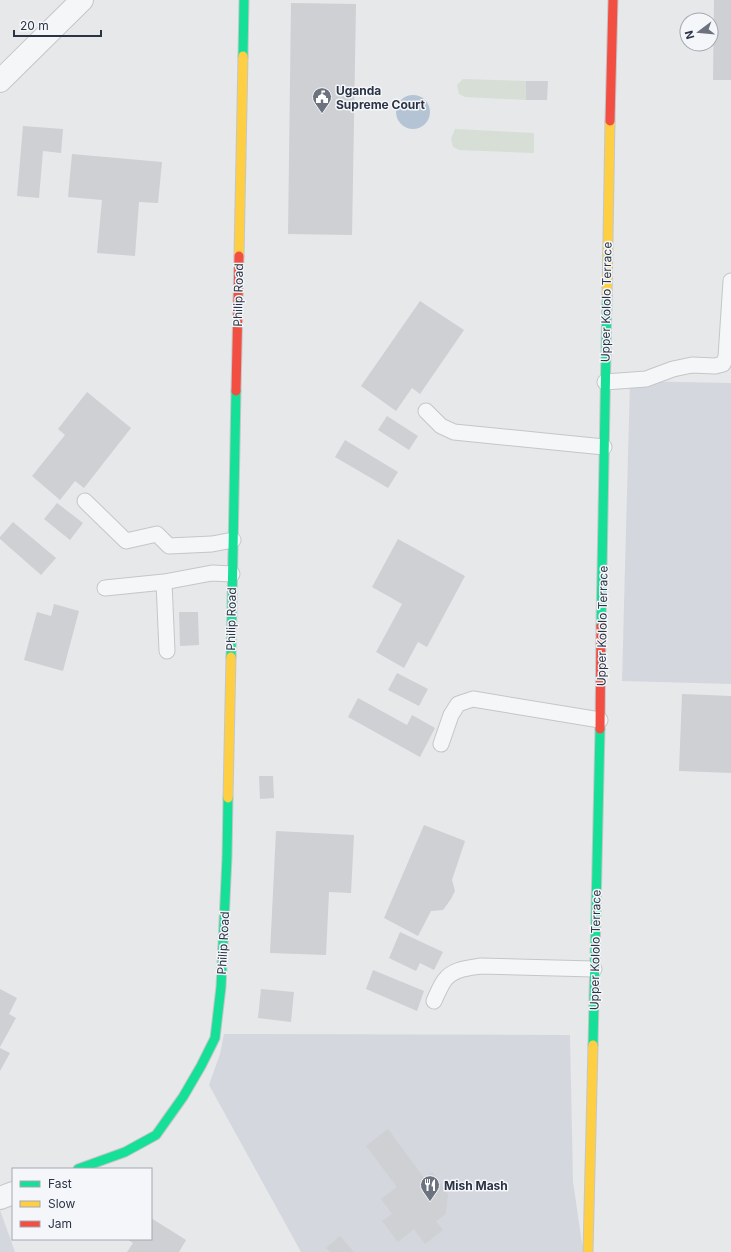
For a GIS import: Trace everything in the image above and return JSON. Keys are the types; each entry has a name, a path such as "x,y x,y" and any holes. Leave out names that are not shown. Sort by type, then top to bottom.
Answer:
{"main road":[{"name":"Philip Road","path":"81,1168 125,1152 156,1134 183,1097 215,1038 221,986 227,857 244,0"},
{"name":"Upper Kololo Terrace","path":"588,1252 600,720 613,0"}],"street":[{"path":"0,80 82,0"},
{"path":"0,1198 12,1193"}],"lane":[{"path":"605,382 646,379 673,369 692,365 715,366 723,364 726,356 731,281"},
{"path":"426,411 441,426 454,432 604,447"},
{"path":"85,501 126,541 157,534 169,546 212,544 233,540"},
{"path":"105,588 164,582 212,573 232,574"},
{"path":"164,582 166,652"},
{"path":"441,744 451,715 458,704 473,698 600,720"},
{"path":"434,1001 444,980 452,973 463,968 481,966 594,969"}],"shaded area":[{"path":"463,79 526,81 526,100 465,97 459,94 457,85"},
{"path":"455,129 534,133 534,153 459,150 453,147 451,139"},
{"path":"630,381 731,383 731,684 622,681"},
{"path":"224,1034 570,1035 573,1182 582,1243 586,1252 301,1252 209,1085 220,1054"},
{"path":"0,1210 15,1252 0,1252"}],"water":[{"path":"410,95 416,95 420,96 427,102 430,112 429,119 423,126 416,129 410,129 406,128 399,122 396,115 396,109 397,105 403,98"}],"building":[{"path":"714,0 731,0 731,80 713,80 713,52 719,52 719,12 714,12"},
{"name":"Uganda Supreme Court","path":"291,3 356,4 352,235 288,234"},
{"path":"526,81 548,81 547,100 526,100"},
{"path":"23,126 63,129 61,153 43,151 39,198 17,196"},
{"path":"72,154 162,162 158,203 139,202 135,256 97,253 102,200 68,197"},
{"path":"420,301 464,330 420,394 412,388 396,411 361,386"},
{"path":"87,392 131,428 84,488 75,481 60,500 32,476 65,435 58,429"},
{"path":"387,416 418,436 409,450 378,430"},
{"path":"345,440 398,472 388,488 335,457"},
{"path":"57,503 83,523 70,540 44,519"},
{"path":"13,522 56,558 41,575 0,539 0,537"},
{"path":"398,539 465,576 427,647 418,642 404,668 376,652 402,604 372,587"},
{"path":"54,604 79,611 63,671 24,660 37,612 51,616"},
{"path":"179,612 198,612 199,645 180,646"},
{"path":"397,673 428,689 419,706 388,690"},
{"path":"682,694 731,696 731,773 679,771"},
{"path":"358,698 407,725 412,715 435,728 420,757 348,717"},
{"path":"259,776 273,776 274,798 260,799"},
{"path":"424,825 465,841 452,880 455,891 443,910 431,911 418,936 384,918"},
{"path":"276,831 354,835 351,893 329,892 326,955 270,953"},
{"path":"400,932 443,952 434,970 420,963 416,971 389,958"},
{"path":"373,970 424,991 417,1011 366,989"},
{"path":"0,989 17,998 9,1014 16,1018 0,1047"},
{"path":"261,989 294,992 291,1022 258,1018"},
{"path":"0,1048 10,1053 0,1071"},
{"path":"388,1129 424,1178 432,1172 448,1194 446,1214 436,1221 443,1230 425,1244 414,1229 398,1242 382,1221 392,1214 381,1199 397,1187 366,1146"},
{"path":"152,1219 186,1240 179,1252 127,1252 133,1243 128,1240 152,1240"},
{"path":"340,1236 354,1252 330,1252 326,1248"}],"traffic: fast":[{"path":"243,56 244,0"},
{"path":"601,626 607,296"},
{"path":"231,657 236,391"},
{"path":"593,1045 600,729"},
{"path":"81,1168 125,1152 156,1135 183,1097 215,1038 221,987 228,798"}],"traffic: slow":[{"path":"239,256 243,56"},
{"path":"607,296 610,121"},
{"path":"228,798 231,657"},
{"path":"588,1252 593,1045"}],"traffic: jam":[{"path":"610,121 613,0"},
{"path":"236,391 239,256"},
{"path":"600,729 601,626"}],"place":[{"name":"Uganda Supreme Court","path":"322,114"},
{"name":"Mish Mash","path":"430,1202"}]}
